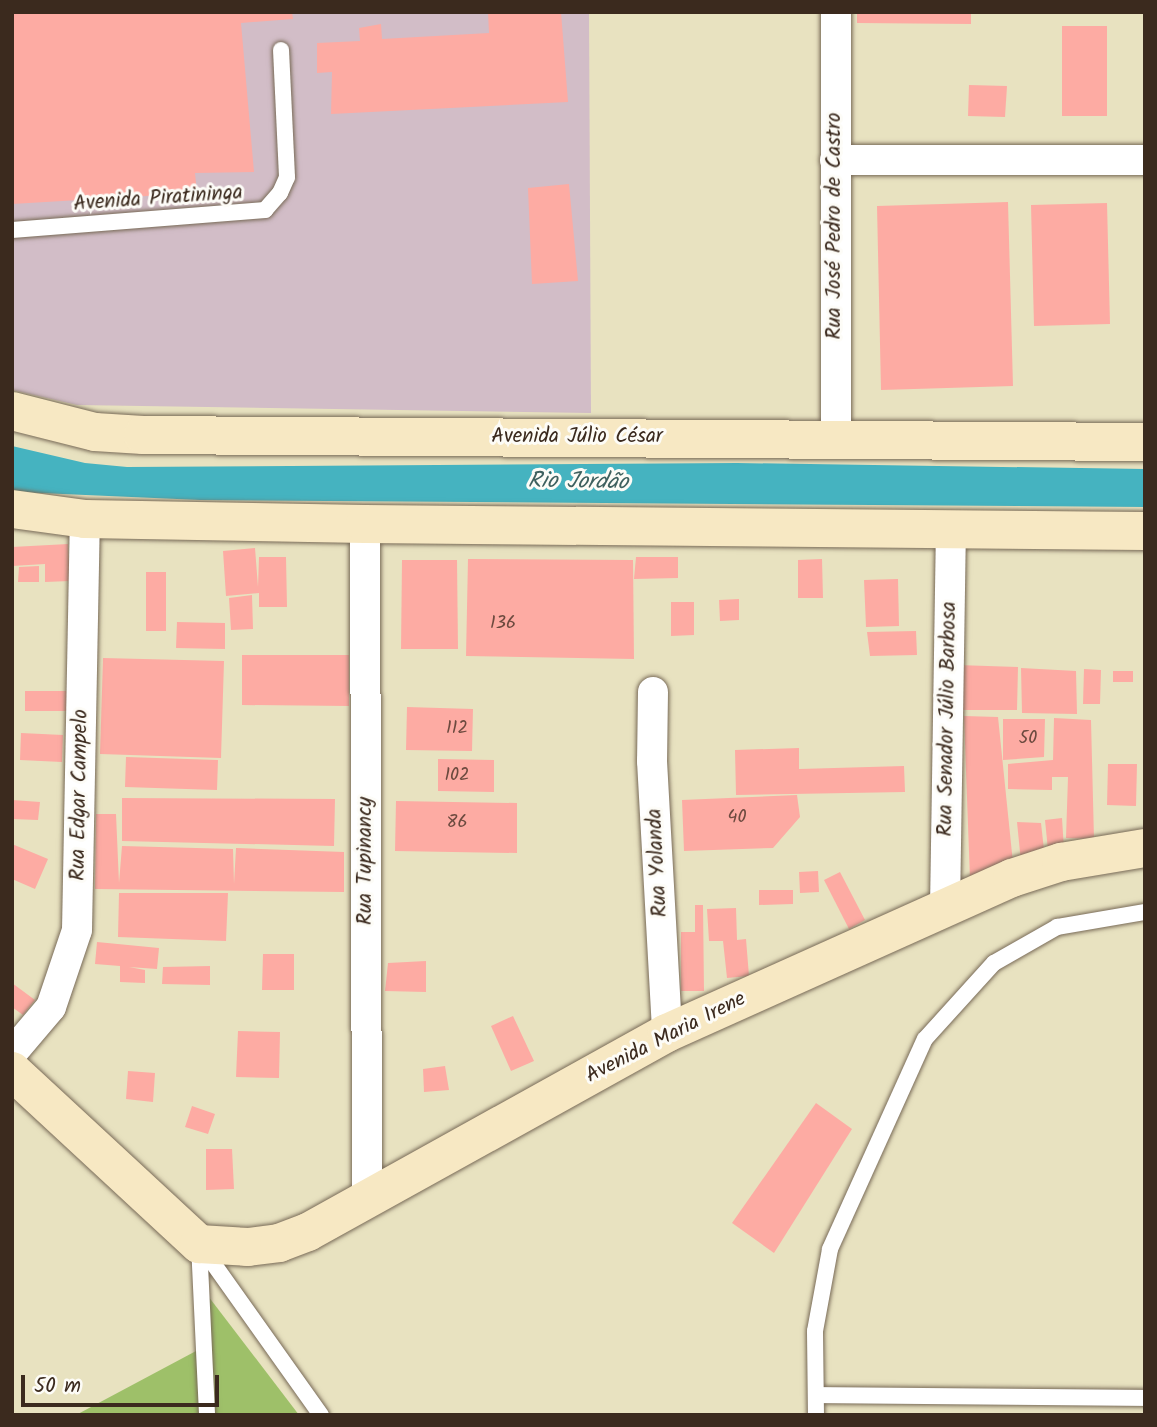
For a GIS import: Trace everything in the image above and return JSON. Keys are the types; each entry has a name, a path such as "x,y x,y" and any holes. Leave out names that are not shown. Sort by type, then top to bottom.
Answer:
{"street":[{"name":"Rua José Pedro de Castro","path":"836,12 836,439"},
{"path":"835,160 1145,160"},
{"name":"Avenida Júlio César","path":"12,411 95,432 144,435 1145,442"},
{"path":"12,509 85,519 1145,531"},
{"name":"Rua Edgar Campelo","path":"12,1053 51,1007 77,930 85,519"},
{"name":"Rua Tupinancy","path":"365,524 367,1197"},
{"name":"Rua Senador Júlio Barbosa","path":"945,908 951,529"},
{"name":"Rua Yolanda","path":"653,692 652,761 667,1033"},
{"name":"Avenida Maria Irene","path":"199,1244 248,1247 279,1243 307,1232 667,1033 945,908 1062,862 1145,848"},
{"path":"12,1071 199,1244"}],"lane":[{"name":"Avenida Piratininga","path":"12,230 265,210 280,194 287,177 281,50"},
{"path":"817,1415 815,1331 830,1249 925,1039 994,963 1058,927 1145,912"},
{"path":"199,1244 207,1415"},
{"path":"199,1244 321,1415"},
{"path":"817,1395 1145,1398"}],"shaded area":[{"path":"12,12 589,12 591,413 77,405 12,390"}],"green space":[{"path":"205,1292 299,1415 213,1415"},
{"path":"196,1351 202,1415 76,1415"}],"water":[{"name":"Rio Jordão","path":"12,446 85,463 127,467 737,463 1145,469 1145,507 200,500 17,492 12,490"}],"building":[{"path":"12,12 292,12 293,19 241,23 254,172 195,173 197,193 12,204"},
{"path":"488,12 561,12 568,102 331,114 332,72 317,73 317,43 360,41 359,28 381,24 382,39 489,33"},
{"path":"857,12 971,12 971,24 857,23"},
{"path":"1062,26 1107,26 1107,116 1062,116"},
{"path":"969,85 1007,86 1005,117 968,116"},
{"path":"569,184 578,281 532,284 528,188"},
{"path":"1008,202 1013,386 881,390 877,206"},
{"path":"1107,203 1110,324 1034,326 1031,205"},
{"path":"68,544 70,581 45,582 45,564 12,566 12,547"},
{"path":"255,548 258,587 259,557 286,557 287,607 259,607 259,593 226,596 223,551"},
{"path":"636,557 678,557 678,578 634,579"},
{"path":"468,559 633,560 634,659 466,656"},
{"path":"822,559 823,598 798,598 798,560"},
{"path":"402,560 457,560 458,649 401,649"},
{"path":"39,566 39,582 18,582 19,567"},
{"path":"146,572 166,572 166,631 146,631"},
{"path":"898,579 899,626 866,627 864,580"},
{"path":"252,595 253,629 231,630 229,598"},
{"path":"739,599 739,620 720,621 719,600"},
{"path":"671,602 694,602 694,635 671,636"},
{"path":"177,622 225,623 225,649 176,648"},
{"path":"916,631 917,655 870,656 867,632"},
{"path":"242,655 349,655 349,706 242,705"},
{"path":"103,658 224,661 221,758 100,754"},
{"path":"957,665 1018,667 1017,710 959,710"},
{"path":"1021,668 1076,671 1077,714 1022,713"},
{"path":"1084,669 1101,670 1100,704 1083,704"},
{"path":"1113,671 1133,671 1133,682 1113,682"},
{"path":"25,691 72,691 72,711 25,711"},
{"path":"407,707 473,709 472,751 406,750"},
{"path":"964,716 998,717 1013,863 970,879"},
{"path":"1054,718 1091,720 1094,839 1066,838 1068,777 1052,777 1052,790 1008,789 1008,764 1053,760"},
{"path":"1003,719 1045,719 1044,757 1003,760"},
{"path":"21,733 63,735 62,762 20,760"},
{"path":"799,748 799,769 904,766 905,792 736,795 735,750"},
{"path":"126,757 218,760 217,790 125,787"},
{"path":"438,759 494,760 494,792 438,791"},
{"path":"1108,764 1137,764 1136,806 1107,805"},
{"path":"797,795 800,817 773,848 684,851 682,800"},
{"path":"122,798 335,799 334,846 122,841"},
{"path":"12,800 40,802 38,820 12,819"},
{"path":"396,801 517,803 517,853 395,851"},
{"path":"96,814 116,814 119,883 122,846 233,849 234,884 236,848 344,852 344,892 95,889"},
{"path":"1062,818 1064,850 1048,850 1045,820"},
{"path":"1017,822 1041,823 1044,850 1021,862"},
{"path":"12,844 48,859 35,889 12,879"},
{"path":"818,871 819,892 800,893 799,872"},
{"path":"840,872 865,920 849,929 824,880"},
{"path":"759,890 793,890 793,904 759,905"},
{"path":"119,893 228,893 226,941 118,937"},
{"path":"695,905 703,905 704,991 681,991 681,932 695,932"},
{"path":"736,908 737,940 746,939 749,976 727,978 723,941 709,941 707,909"},
{"path":"97,942 159,948 157,969 129,967 145,970 145,983 120,982 120,966 95,964"},
{"path":"263,954 294,954 294,990 262,990"},
{"path":"426,961 426,992 385,991 388,963"},
{"path":"210,966 210,985 162,984 163,967"},
{"path":"12,983 35,1000 23,1015 12,1007"},
{"path":"513,1016 534,1061 511,1071 491,1026"},
{"path":"238,1031 280,1032 279,1078 236,1077"},
{"path":"445,1066 449,1090 424,1092 423,1069"},
{"path":"128,1071 155,1073 153,1102 126,1099"},
{"path":"816,1103 852,1129 774,1253 732,1223"},
{"path":"192,1106 215,1114 208,1134 185,1127"},
{"path":"206,1149 232,1149 234,1189 206,1190"}]}
